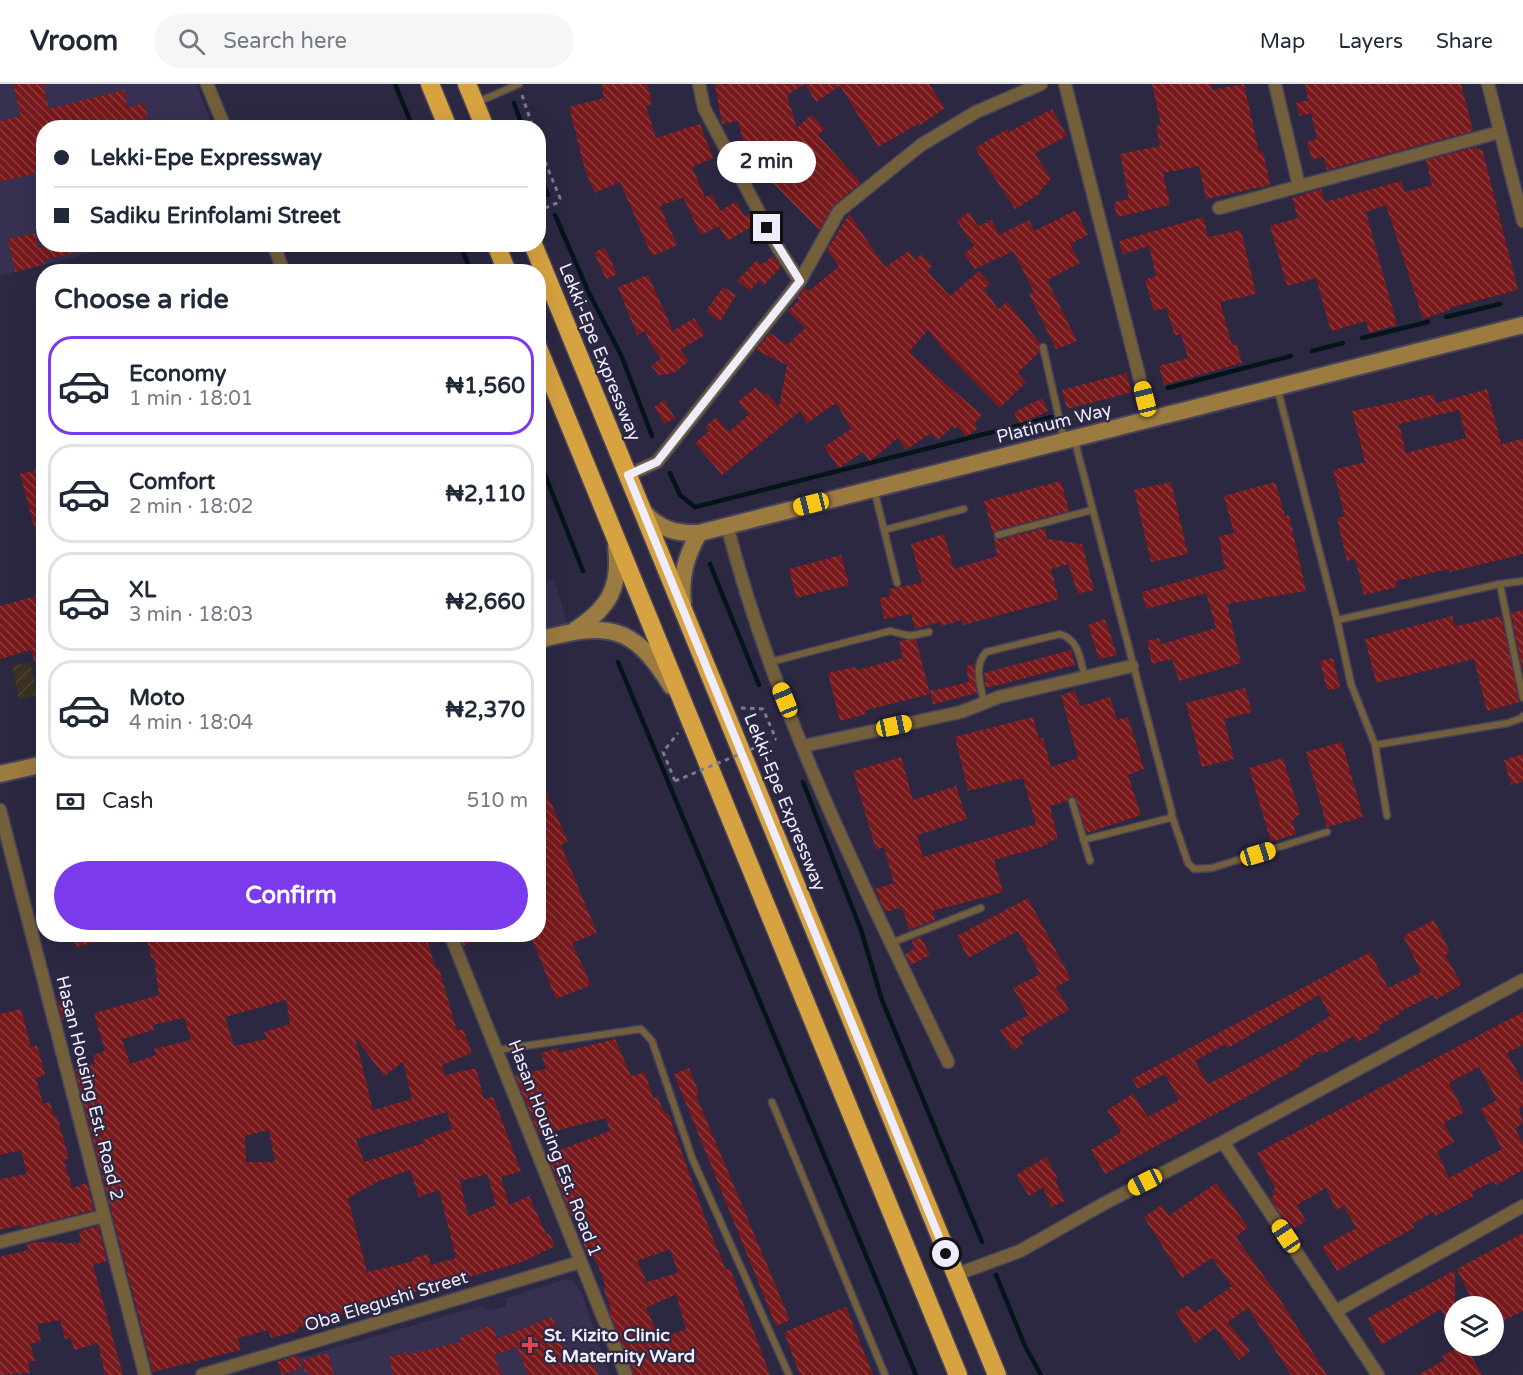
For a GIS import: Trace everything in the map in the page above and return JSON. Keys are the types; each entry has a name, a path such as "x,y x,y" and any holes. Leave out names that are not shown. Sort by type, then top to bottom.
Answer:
{"highway":[{"path":"430,84 445,120"},
{"path":"467,84 482,120"},
{"name":"Lekki-Epe Expressway","path":"546,276 997,1375"},
{"path":"546,367 958,1375"}],"street":[{"path":"207,84 222,120"},
{"path":"699,84 704,108 778,248 800,281"},
{"path":"628,475 657,462 800,281 839,211 921,145 976,112 1041,84"},
{"path":"1065,84 1150,418"},
{"path":"1275,84 1299,186"},
{"path":"1488,84 1523,221"},
{"path":"1219,208 1500,132"},
{"name":"Platinum Way","path":"644,512 653,523 669,530 699,533 1523,324"},
{"path":"726,525 742,586 769,662 830,810 948,1062"},
{"path":"546,638 575,630 596,616 612,595 619,568 614,531"},
{"path":"683,609 681,582 691,547 699,533"},
{"path":"575,630 621,633 637,641 663,673 686,712"},
{"path":"804,746 961,712 999,697 1132,666"},
{"path":"0,774 36,766"},
{"name":"Hasan Housing Est. Road 2","path":"0,810 145,1375"},
{"name":"Hasan Housing Est. Road 1","path":"453,942 626,1375"},
{"path":"955,1275 1020,1251 1105,1203 1523,980"},
{"path":"1223,1142 1378,1375"},
{"path":"1336,1311 1523,1206"},
{"path":"0,1242 104,1216"},
{"name":"Oba Elegushi Street","path":"202,1375 580,1262"}],"lane":[{"path":"475,104 519,84"},
{"path":"1043,347 1092,510 1172,816 1188,863 1194,869 1212,868 1326,832"},
{"path":"1277,387 1337,620 1351,684 1375,745 1387,816"},
{"path":"874,488 897,583"},
{"path":"884,531 964,509"},
{"path":"998,535 1092,510"},
{"path":"1337,620 1523,581"},
{"path":"1500,584 1523,698"},
{"path":"769,662 890,631 910,636 929,632"},
{"path":"984,702 978,671 979,659 986,652 1060,634 1069,637 1076,644 1085,677"},
{"path":"1375,745 1508,723 1523,716"},
{"path":"1072,801 1090,861"},
{"path":"1083,840 1172,816"},
{"path":"891,943 981,908"},
{"path":"497,1050 641,1029 646,1033 652,1041 692,1158 789,1375"},
{"path":"772,1102 885,1375"}],"path":[{"path":"519,84 530,120"},
{"path":"546,164 560,198 557,203 546,208"},
{"path":"686,712 663,752 675,781 776,740 764,709 723,706"}],"shaded area":[{"path":"0,84 196,84 210,120 36,120 36,252 94,252 47,264 36,264 36,267 0,276"},
{"path":"554,579 568,626 546,633 546,582"},
{"path":"30,662 36,695 19,700 12,666"},
{"name":"St. Kizito Clinic & Maternity Ward","path":"567,1279 573,1281 581,1292 610,1375 289,1375 286,1362 480,1306 490,1311 506,1306 507,1298"}],"building":[{"path":"13,84 43,84 49,109 124,90 128,108 144,103 148,118 140,120 36,120 36,173 0,182 0,121 21,116"},
{"path":"601,84 647,84 652,104 646,106 656,138 700,124 713,158 692,167 705,197 712,194 720,211 736,201 744,216 749,214 755,225 727,241 720,228 722,225 701,235 683,197 660,206 677,245 652,256 620,182 595,193 585,170 569,107 604,98"},
{"path":"715,84 805,84 787,95 797,128 811,115 825,129 818,135 861,183 834,205 819,230 758,168 748,146 745,147 738,121 722,124"},
{"path":"805,84 929,84 945,108 919,126 918,124 878,147 840,86 816,102"},
{"path":"1152,84 1211,84 1212,90 1244,84 1259,152 1263,151 1270,185 1206,199 1199,166 1163,173 1170,205 1117,217 1114,202 1129,199 1120,154 1160,146 1156,126 1161,125"},
{"path":"1305,84 1461,84 1473,131 1327,170 1323,157 1312,160 1307,142 1317,139 1311,113 1300,116 1296,103 1308,100"},
{"path":"1052,109 1067,136 1035,153 1051,179 1040,191 1041,193 1015,209 975,148 1007,129 1009,132"},
{"path":"1476,147 1477,150 1482,148 1518,290 1449,308 1450,310 1423,319 1386,205 1366,212 1397,325 1369,333 1366,321 1331,331 1316,278 1287,286 1270,226 1298,218 1292,198 1321,189 1325,202 1401,181 1405,192 1432,185 1426,160"},
{"path":"1076,210 1088,235 1070,244 1080,263 1047,280 1077,341 1056,349 1029,294 1034,292 1013,251 975,269 964,254 974,246 957,221 969,212 978,226 992,220 999,235 1029,220 1034,231"},
{"path":"849,214 885,267 909,251 915,260 922,254 932,266 927,271 950,296 979,271 990,284 984,289 998,309 1007,302 1040,343 1039,352 1018,373 1026,382 1000,408 949,356 928,330 909,352 982,415 974,423 978,428 966,437 958,426 955,429 953,426 938,440 931,433 906,450 898,438 870,461 863,452 839,468 824,447 851,429 836,403 807,423 800,411 722,475 695,443 709,431 705,427 716,417 729,432 749,414 738,402 756,387 763,395 767,393 779,407 787,365 756,350 770,333 787,345 805,328 788,311 799,300 797,298 805,288 809,291 839,266 827,250"},
{"path":"1203,217 1208,237 1241,230 1256,294 1220,302 1232,345 1237,344 1242,363 1164,385 1159,366 1188,358 1181,334 1175,336 1166,308 1154,311 1145,280 1156,276 1149,246 1123,254 1119,241"},
{"path":"35,233 36,252 77,252 44,260 45,264 36,264 36,266 15,272 8,239"},
{"path":"605,248 617,274 606,279 594,252"},
{"path":"773,256 781,267 764,285 759,280 750,291 737,281 757,260 761,265"},
{"path":"648,275 673,331 694,318 705,335 680,350 689,361 674,373 659,375 651,366 661,358 652,347 645,331 637,335 618,287"},
{"path":"723,287 736,295 720,322 706,311"},
{"path":"1126,373 1132,392 1067,409 1062,390"},
{"path":"1487,389 1501,444 1523,439 1523,554 1450,572 1449,569 1395,581 1397,587 1364,595 1355,559 1347,561 1337,518 1345,516 1333,470 1365,462 1352,411 1434,394 1436,403","holes":["1459,410 1466,438 1406,453 1399,424"]},
{"path":"1042,398 1048,411 1019,424 1014,412"},
{"path":"664,400 675,418 665,424 654,407"},
{"path":"36,470 36,534 20,474"},
{"path":"1061,481 1069,511 997,530 993,534 984,501"},
{"path":"1171,482 1188,554 1151,562 1134,490"},
{"path":"1275,482 1285,516 1289,515 1306,591 1227,604 1241,663 1179,681 1172,659 1152,664 1147,641 1159,638 1161,644 1216,628 1206,593 1146,609 1142,592 1225,569 1219,536 1234,533 1224,496"},
{"path":"1045,528 1047,539 1082,544 1094,590 1078,594 1068,564 1051,569 1059,599 963,625 962,620 941,626 940,622 915,629 911,614 884,619 880,598 890,596 889,589 922,583 911,544 944,534 954,569 997,556 994,538 999,540"},
{"path":"841,555 849,585 796,598 789,569"},
{"path":"36,596 36,667 31,650 0,659 0,606"},
{"path":"1523,610 1523,671 1511,613"},
{"path":"1452,616 1455,626 1501,616 1520,702 1487,711 1474,659 1376,683 1365,639"},
{"path":"1105,619 1117,655 1099,659 1088,625"},
{"path":"916,640 930,694 866,710 867,714 840,721 828,673 854,667 857,670 903,658 899,642"},
{"path":"1071,650 1075,665 986,688 984,673"},
{"path":"1333,658 1340,688 1327,690 1320,661"},
{"path":"974,664 977,693 933,704 930,691 969,682 966,666"},
{"path":"1245,688 1252,712 1224,719 1234,759 1202,767 1186,703"},
{"path":"1075,691 1080,706 1110,697 1117,720 1128,717 1144,769 1128,775 1141,815 1087,833 1075,797 1070,796 1067,801 1050,806 1058,839 1047,842 1048,845 994,860 1003,892 933,911 935,920 909,930 902,907 885,912 875,889 894,883 884,847 876,850 853,771 901,757 913,800 956,786 967,819 917,835 923,857 1036,824 1023,778 968,791 955,737 1033,717 1039,739 1043,738 1051,767 1078,758 1061,695"},
{"path":"1342,742 1363,817 1327,827 1306,752"},
{"path":"1523,754 1523,782 1511,785 1504,760"},
{"path":"1283,758 1300,814 1292,821 1296,834 1271,842 1249,768"},
{"path":"546,791 568,842 561,845 597,933 572,943 591,985 556,999 533,942 546,942"},
{"path":"1028,898 1071,979 1056,987 1069,1010 1020,1038 1023,1044 1013,1051 1000,1030 1028,1015 1013,988 1040,974 1018,931 968,958 957,936"},
{"path":"1434,920 1450,952 1445,955 1462,984 1436,1000 1433,995 1399,1012 1400,1014 1379,1025 1381,1029 1357,1042 1353,1036 1323,1054 1320,1051 1300,1063 1301,1066 1105,1174 1091,1150 1121,1132 1107,1110 1133,1094 1148,1117 1179,1100 1165,1074 1138,1089 1132,1079 1370,952 1388,988 1421,972 1403,936","holes":["1319,995 1330,1016 1289,1042 1208,1084 1195,1061 1225,1044 1228,1048"]},
{"path":"921,937 930,955 911,965 905,954 914,949 912,941"},
{"path":"75,942 95,942 76,947"},
{"path":"148,942 428,942 436,969 439,968 457,1031 463,1029 472,1053 442,1065 445,1075 476,1068 484,1099 493,1097 521,1171 501,1177 509,1205 529,1196 546,1234 549,1233 555,1246 522,1262 371,1304 372,1307 298,1328 299,1331 271,1338 268,1330 238,1338 240,1350 153,1372 75,1070 95,1064 93,1055 105,1051 94,1013 159,995 154,958 151,958","holes":["286,1000 290,1024 264,1032 267,1039 234,1046 225,1017","184,1018 191,1040 154,1049 156,1055 130,1064 122,1039 154,1030 153,1025","355,1037 384,1076 403,1062 412,1099 373,1110","447,1112 452,1129 423,1140 424,1143 364,1162 356,1139","269,1130 275,1162 246,1162 245,1136","410,1170 419,1197 439,1190 456,1258 431,1265 428,1254 413,1258 414,1261 367,1272 348,1198 377,1182","487,1174 496,1205 468,1216 460,1181"]},
{"path":"65,999 70,1018 62,1020 58,1001"},
{"path":"21,1009 31,1047 37,1045 45,1075 36,1078 43,1104 50,1102 54,1116 57,1116 69,1159 64,1159 72,1188 87,1183 94,1210 23,1228 18,1225 0,1230 0,1179 27,1174 21,1150 0,1155 0,1014"},
{"path":"1523,1012 1523,1045 1507,1053 1523,1082 1523,1106 1519,1108 1523,1123 1515,1128 1523,1143 1523,1170 1496,1185 1494,1181 1472,1192 1474,1196 1435,1216 1434,1212 1412,1224 1414,1228 1337,1271 1322,1247 1356,1228 1344,1206 1336,1210 1326,1188 1297,1205 1306,1221 1291,1230 1270,1198 1274,1195 1272,1191 1275,1188 1257,1153","holes":["1479,1067 1497,1100 1481,1109 1502,1149 1449,1178 1437,1151 1454,1142 1444,1123 1464,1112 1449,1083"]},
{"path":"615,1039 631,1076 645,1072 653,1098 657,1096 665,1114 668,1113 706,1221 726,1270 730,1268 770,1375 634,1375 608,1309 611,1308 603,1288 606,1287 598,1265 589,1250 586,1252 575,1217 572,1218 547,1155 610,1131 606,1118 539,1135 515,1075 546,1069 541,1053 558,1048 559,1053","holes":["670,1249 678,1273 647,1282 637,1261","676,1294 686,1329 660,1339 646,1308"]},
{"path":"689,1068 699,1093 696,1095 790,1320 776,1326 674,1074"},
{"path":"1046,1157 1058,1179 1055,1180 1065,1201 1051,1207 1043,1187 1029,1196 1016,1175"},
{"path":"1216,1183 1248,1227 1236,1237 1276,1293 1327,1375 1291,1375 1248,1308 1228,1322 1250,1351 1239,1360 1215,1328 1195,1343 1176,1312 1188,1305 1194,1313 1232,1286 1212,1258 1182,1278 1144,1217 1162,1205 1169,1216"},
{"path":"98,1226 107,1261 93,1265 123,1375 105,1375 98,1343 74,1350 71,1338 65,1339 60,1320 37,1324 41,1341 30,1344 35,1361 28,1362 30,1373 0,1375 0,1257 28,1250 27,1244 36,1242 81,1243 79,1231"},
{"path":"1523,1233 1523,1311 1504,1320 1504,1296 1470,1296 1457,1269"},
{"path":"1455,1270 1455,1296 1444,1296 1444,1315 1441,1309 1381,1345 1368,1318"},
{"path":"846,1307 873,1375 800,1375 784,1332"},
{"path":"552,1317 570,1363 590,1355 598,1375 528,1375 517,1347 494,1355 502,1375 393,1375 389,1357 461,1342 459,1338 492,1325 497,1339"},
{"path":"328,1353 334,1375 310,1375 309,1371 305,1372 302,1360"},
{"path":"297,1355 302,1368 282,1375 277,1362"},
{"path":"1442,1356 1472,1356 1482,1375 1418,1375 1444,1360"}],"waterway":[{"path":"395,84 410,120"},
{"path":"514,103 520,120"},
{"path":"546,190 548,195"},
{"path":"555,215 588,291 622,357 652,436"},
{"path":"463,252 468,264"},
{"path":"1446,317 1500,304"},
{"path":"1362,338 1428,322"},
{"path":"1312,351 1343,343"},
{"path":"1168,388 1291,356"},
{"path":"670,473 680,495 695,507 1052,417"},
{"path":"546,477 583,571"},
{"path":"710,564 759,685"},
{"path":"618,662 916,1375"},
{"path":"803,782 861,930 882,1000 982,1242"},
{"path":"996,1275 1025,1346 1041,1375"}],"place":[{"name":"St. Kizito Clinic & Maternity Ward","path":"530,1345"}],"route":[{"path":"767,228 800,281 657,462 628,475 946,1254"}]}
